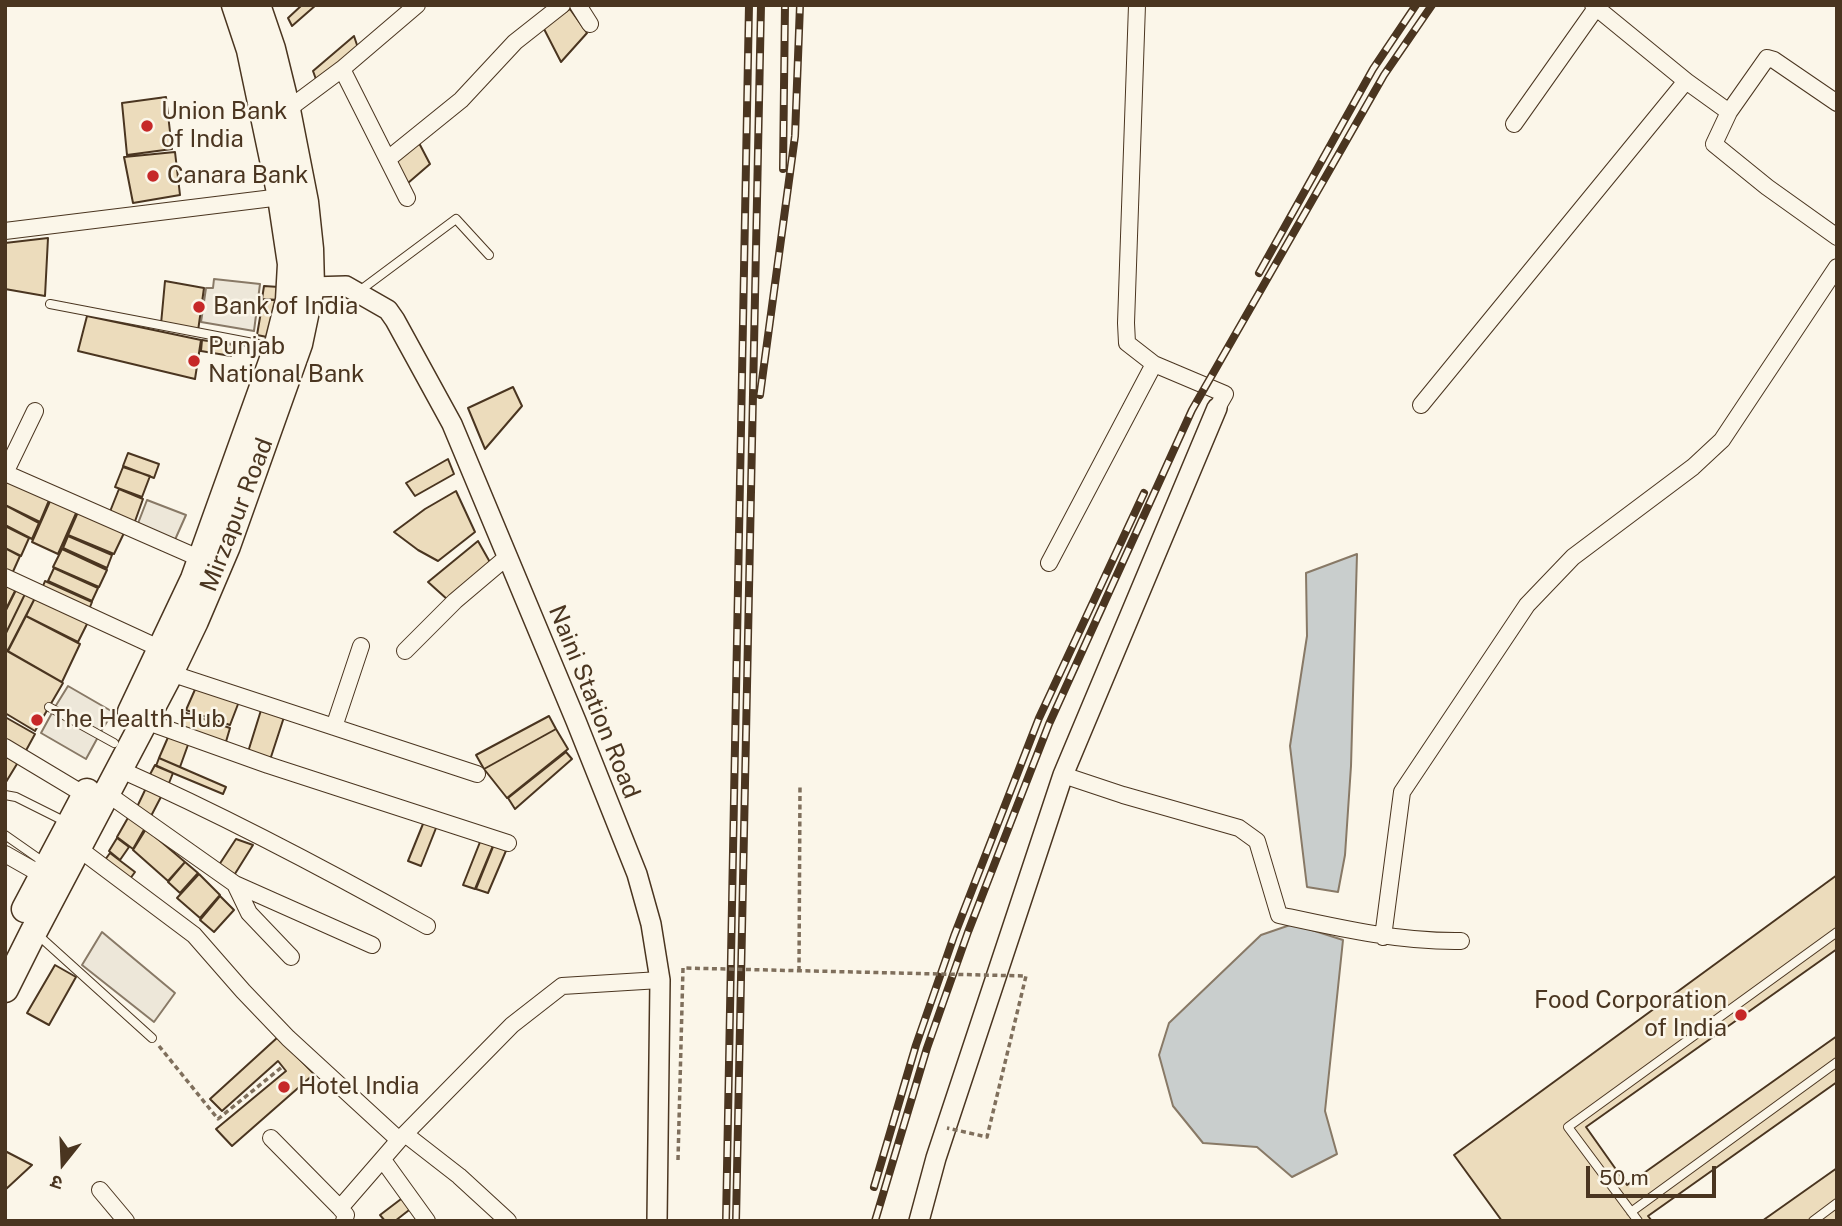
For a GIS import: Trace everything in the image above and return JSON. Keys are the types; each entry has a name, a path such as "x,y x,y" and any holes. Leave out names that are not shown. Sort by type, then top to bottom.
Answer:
{"highway":[{"name":"Mirzapur Road","path":"5,989 34,931 74,836 101,785 145,721 277,348 302,287 291,264 281,197 250,50 235,5"},
{"name":"Mirzapur Road","path":"101,785 114,743 165,661 227,546 299,344 302,287 310,249 305,202 287,110 272,49 257,5"},
{"name":"Mirzapur Road","path":"5,948 45,870 74,836"}],"street":[{"path":"287,110 342,69 417,5"},
{"path":"388,159 461,100 515,42 562,5"},
{"path":"578,5 590,24"},
{"path":"919,1221 1063,775 1225,394 1154,364 1127,343 1125,323 1137,5"},
{"path":"1514,124 1594,6 1729,113"},
{"path":"1837,103 1768,58 1729,113 1714,145 1837,237"},
{"path":"342,69 407,198"},
{"path":"1421,405 1686,81"},
{"path":"5,231 281,197"},
{"path":"1383,937 1402,792 1527,605 1573,557 1693,467 1722,440 1837,267"},
{"name":"Naini Station Road","path":"302,287 346,286 388,310 395,320 452,424 637,874 651,924 660,979 657,1221"},
{"path":"1049,563 1154,364"},
{"path":"34,411 5,473 201,559"},
{"path":"405,651 455,601 507,557"},
{"path":"5,577 165,661 334,727 477,774"},
{"path":"334,727 361,646"},
{"path":"145,721 268,765 508,843"},
{"path":"5,747 101,785 177,795 272,842 427,926"},
{"path":"1063,775 1239,828 1257,841 1279,915 1383,937 1461,941"},
{"path":"101,785 235,884 372,945"},
{"path":"74,836 194,935 288,1038 402,1137 459,1176 508,1221"},
{"path":"5,854 45,870"},
{"path":"235,884 249,913 291,957"},
{"path":"271,1138 342,1215 402,1137 512,1025 562,986 660,979"},
{"path":"383,1160 427,1221"},
{"path":"100,1190 126,1221"}],"lane":[{"path":"358,292 456,219 489,255"},
{"path":"50,304 277,348"},
{"path":"49,706 114,743"},
{"path":"5,795 16,797 74,836"},
{"path":"5,835 45,870"},
{"path":"34,931 152,1038"},
{"path":"1638,1221 1569,1127 1837,932"},
{"path":"1631,1212 1837,1062"},
{"path":"1813,1221 1837,1203"}],"path":[{"path":"799,971 800,786"},
{"path":"678,1160 683,968 1026,976 987,1137 947,1128"},
{"path":"152,1038 218,1119 282,1067"}],"shaded area":[{"path":"214,279 260,284 254,331 201,322 206,288 213,288"},
{"path":"147,500 186,515 174,542 137,526"},
{"path":"1357,554 1351,766 1345,855 1338,892 1307,887 1290,746 1307,636 1306,573"},
{"path":"68,686 113,712 100,733 55,707"},
{"path":"53,711 98,737 86,759 41,733"},
{"path":"1293,924 1343,940 1325,1111 1337,1154 1292,1177 1257,1147 1203,1143 1173,1106 1159,1055 1169,1023 1261,935"},
{"path":"102,932 175,993 154,1022 82,965"}],"building":[{"path":"302,5 316,5 292,26 288,18"},
{"path":"570,9 587,33 561,62 543,27"},
{"path":"354,36 358,48 317,82 313,71"},
{"name":"Union Bank of India","path":"166,97 172,149 127,155 122,103"},
{"path":"419,143 430,164 408,183 395,163"},
{"name":"Canara Bank","path":"175,152 180,195 133,203 124,157"},
{"path":"48,238 45,296 5,289 5,243"},
{"path":"165,281 204,288 198,331 161,324"},
{"path":"264,286 279,287 279,300 262,299"},
{"path":"263,300 279,300 272,338 257,335"},
{"path":"87,316 201,340 195,379 78,351"},
{"path":"202,340 233,345 231,356 201,351"},
{"path":"513,387 522,406 485,449 468,408"},
{"path":"128,453 159,464 154,478 123,466"},
{"path":"448,459 454,474 415,496 406,483"},
{"path":"123,467 150,476 142,497 115,487"},
{"path":"8,478 50,498 40,522 5,505 5,485"},
{"path":"119,489 143,499 134,524 109,514"},
{"path":"456,491 475,532 438,561 394,532 425,509"},
{"path":"51,499 77,511 58,554 32,542"},
{"path":"5,505 39,523 32,539 5,525"},
{"path":"78,512 124,533 114,554 68,535"},
{"path":"5,526 29,538 21,556 5,548"},
{"path":"68,536 112,555 107,568 63,548"},
{"path":"478,541 491,564 448,600 428,582"},
{"path":"5,548 20,556 11,576 5,573"},
{"path":"62,549 107,570 99,587 53,567"},
{"path":"54,568 98,588 92,601 48,581"},
{"path":"45,581 92,602 88,612 41,591"},
{"path":"8,583 17,587 5,611 5,588"},
{"path":"17,588 26,592 5,635 5,612"},
{"path":"26,592 36,596 8,650 5,649 5,635"},
{"path":"36,596 88,622 78,642 26,616"},
{"path":"26,616 80,644 62,682 8,651"},
{"path":"5,650 63,683 35,731 5,713"},
{"path":"197,685 240,699 230,725 186,710"},
{"path":"262,707 285,714 270,760 248,752"},
{"path":"183,712 230,728 225,745 178,730"},
{"path":"549,716 556,729 484,769 476,755"},
{"path":"5,717 35,734 23,756 5,746"},
{"path":"556,729 568,749 507,798 484,769"},
{"path":"169,735 189,742 180,767 159,758"},
{"path":"5,750 20,759 6,782 5,781"},
{"path":"566,752 572,759 515,809 508,798"},
{"path":"159,758 226,787 223,794 156,766"},
{"path":"155,765 173,773 167,788 147,780"},
{"path":"147,786 163,793 150,818 136,809"},
{"path":"129,816 145,828 133,849 117,837"},
{"path":"425,819 438,823 421,866 408,861"},
{"path":"146,829 185,862 168,881 133,850"},
{"path":"482,837 495,841 475,889 463,885"},
{"path":"117,838 129,847 120,860 109,851"},
{"path":"236,839 253,845 233,877 217,868"},
{"path":"495,842 508,846 488,893 476,889"},
{"path":"110,853 135,872 127,883 102,864"},
{"path":"185,862 198,873 180,893 168,882"},
{"path":"199,874 220,895 200,918 177,898"},
{"name":"Food Corporation of India","path":"1837,875 1837,1221 1502,1221 1454,1155"},
{"path":"220,896 234,910 214,932 200,920"},
{"path":"1837,949 1837,1036 1627,1185 1586,1127"},
{"path":"55,965 76,977 49,1025 27,1013"},
{"name":"Hotel India","path":"278,1037 314,1074 232,1146 216,1129 286,1071 278,1061 222,1111 210,1099"},
{"path":"1837,1082 1837,1168 1762,1221 1652,1221 1648,1216"},
{"path":"5,1151 32,1165 5,1190"},
{"path":"405,1196 413,1207 395,1221 385,1221 380,1215"}],"railway":[{"path":"726,1221 749,5"},
{"path":"736,1221 761,5"},
{"path":"783,169 785,5"},
{"path":"760,395 795,136 800,5"},
{"path":"1259,273 1373,69 1416,5"},
{"path":"875,1221 927,1048 968,932 1049,724 1192,410 1384,75 1432,5"},
{"path":"874,1187 916,1045 954,936 1039,718 1144,493"}],"place":[{"name":"Union Bank of India","path":"147,126"},
{"name":"Canara Bank","path":"153,176"},
{"name":"Bank of India","path":"199,307"},
{"name":"Punjab National Bank","path":"194,361"},
{"name":"The Health Hub","path":"37,720"},
{"name":"Food Corporation of India","path":"1741,1015"},
{"name":"Hotel India","path":"284,1087"}]}
